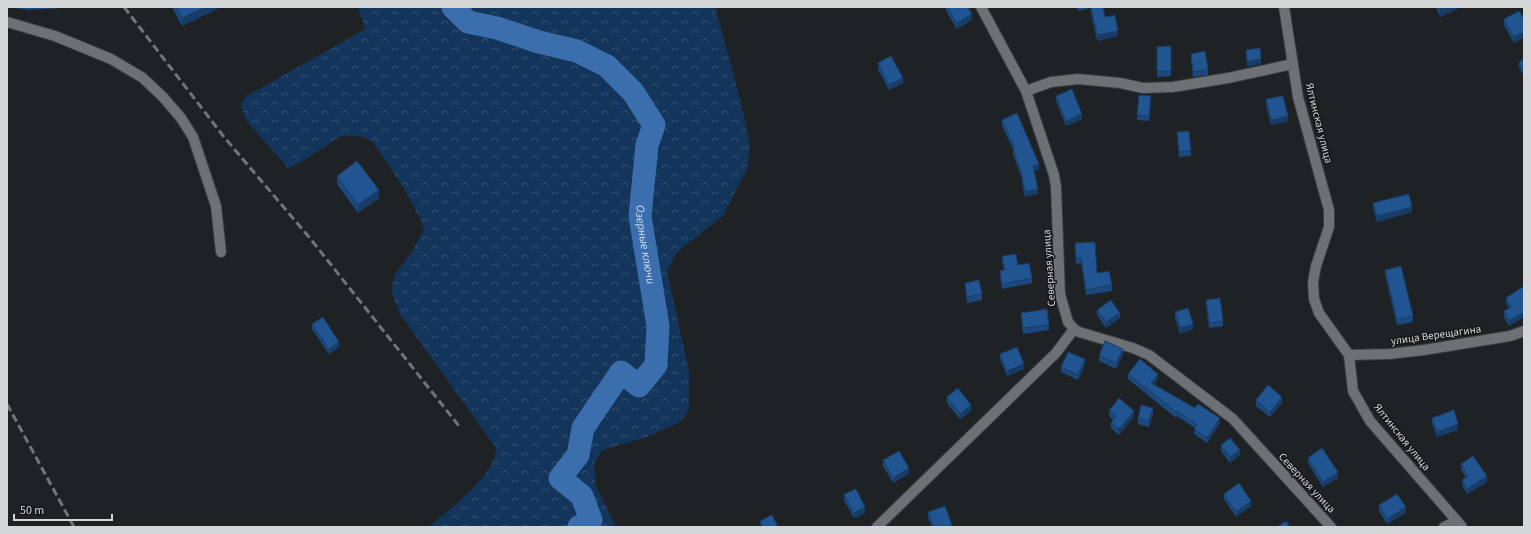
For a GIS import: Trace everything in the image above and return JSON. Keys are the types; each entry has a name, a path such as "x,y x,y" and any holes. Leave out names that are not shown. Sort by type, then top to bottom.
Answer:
{"street":[{"name":"Северная улица","path":"981,7 1026,91 1054,175 1056,187 1060,294 1065,315 1074,330 1134,348 1162,363 1233,419 1331,527"},
{"name":"Ялтинская улица","path":"1284,7 1298,98 1329,210 1329,227 1313,282 1314,299 1319,313 1349,354 1353,391 1370,421 1459,524"},
{"path":"7,22 55,36 111,59 143,78 163,96 181,118 193,137 216,206 220,252"},
{"path":"1026,91 1051,82 1078,79 1120,83 1143,88 1173,87 1293,64"},
{"path":"877,527 1056,353 1074,330"},
{"name":"улица Верещагина","path":"1349,354 1396,353 1492,339 1524,331"},
{"path":"1444,527 1459,524"}],"green space":[{"path":"358,7 715,7 738,91 750,145 747,169 723,216 677,252 667,271 689,372 689,410 680,422 647,437 602,450 594,464 596,486 616,527 429,527 480,481 494,459 496,448 400,314 391,290 395,274 411,253 424,230 420,218 402,185 372,141 359,136 341,136 298,164 288,168 246,120 241,105 245,97 365,29"}],"building":[{"path":"176,7 205,7 182,18"},
{"path":"947,7 968,7 972,14 957,23"},
{"path":"1091,7 1103,7 1105,17 1115,15 1118,31 1097,35"},
{"path":"1519,11 1524,19 1524,32 1514,37 1504,19"},
{"path":"1171,46 1171,71 1157,71 1157,47"},
{"path":"1260,48 1261,59 1247,62 1246,50"},
{"path":"1205,51 1208,69 1193,72 1191,54"},
{"path":"891,56 903,78 889,85 878,63"},
{"path":"1524,59 1524,72 1519,62"},
{"path":"1072,89 1082,114 1066,121 1056,96"},
{"path":"1139,95 1151,96 1149,116 1137,115"},
{"path":"1283,96 1288,116 1271,120 1266,99"},
{"path":"1017,113 1039,164 1033,166 1038,189 1025,192 1023,178 1013,148 1015,148 1002,120"},
{"path":"1189,131 1191,151 1179,152 1177,132"},
{"path":"357,161 379,190 358,205 337,176"},
{"path":"1409,194 1412,207 1377,216 1373,203"},
{"path":"1095,242 1097,273 1109,271 1112,285 1086,290 1081,258 1076,258 1075,243"},
{"path":"1016,254 1018,265 1029,263 1032,278 1002,284 1000,271 1005,270 1002,256"},
{"path":"1401,266 1413,316 1397,320 1385,270"},
{"path":"979,280 982,294 967,297 965,283"},
{"path":"1524,286 1524,312 1509,321 1504,311 1511,307 1506,298"},
{"path":"1220,298 1223,321 1209,323 1206,300"},
{"path":"1111,300 1120,313 1106,322 1097,310"},
{"path":"1188,308 1193,324 1180,328 1175,312"},
{"path":"1047,309 1049,325 1023,328 1021,313"},
{"path":"323,317 339,342 329,349 312,324"},
{"path":"1105,341 1123,349 1116,363 1099,356"},
{"path":"1017,347 1024,364 1007,371 1000,354"},
{"path":"1068,352 1085,359 1078,375 1061,367"},
{"path":"1140,359 1158,374 1151,383 1195,408 1198,404 1220,418 1207,438 1194,429 1197,425 1177,411 1176,412 1128,374"},
{"path":"1268,385 1282,397 1270,412 1256,400"},
{"path":"958,388 971,405 960,414 947,397"},
{"path":"1119,398 1134,411 1119,429 1111,423 1116,416 1109,411"},
{"path":"1141,405 1153,408 1149,421 1138,418"},
{"path":"1454,410 1458,424 1437,432 1432,418"},
{"path":"1230,438 1240,450 1230,457 1221,445"},
{"path":"1322,448 1338,472 1323,482 1308,458"},
{"path":"899,451 909,468 893,478 883,460"},
{"path":"1473,456 1487,476 1467,489 1462,480 1468,476 1461,464"},
{"path":"1239,483 1251,501 1236,512 1224,494"},
{"path":"856,489 865,507 854,513 844,494"},
{"path":"1397,494 1406,507 1387,519 1379,505"},
{"path":"945,506 952,525 947,527 934,527 928,512"},
{"path":"772,515 778,527 763,527 760,521"},
{"path":"1286,521 1290,527 1277,527"}],"waterway":[{"name":"Озерные ключи","path":"453,7 468,22 497,28 539,42 577,51 607,66 633,92 654,125 647,145 640,216 658,326 656,365 639,386 621,372 583,428 578,455 560,478 582,496 591,520 579,527"}],"railway":[{"path":"124,7 224,137 309,237 459,426"},
{"path":"7,404 74,527"}]}
